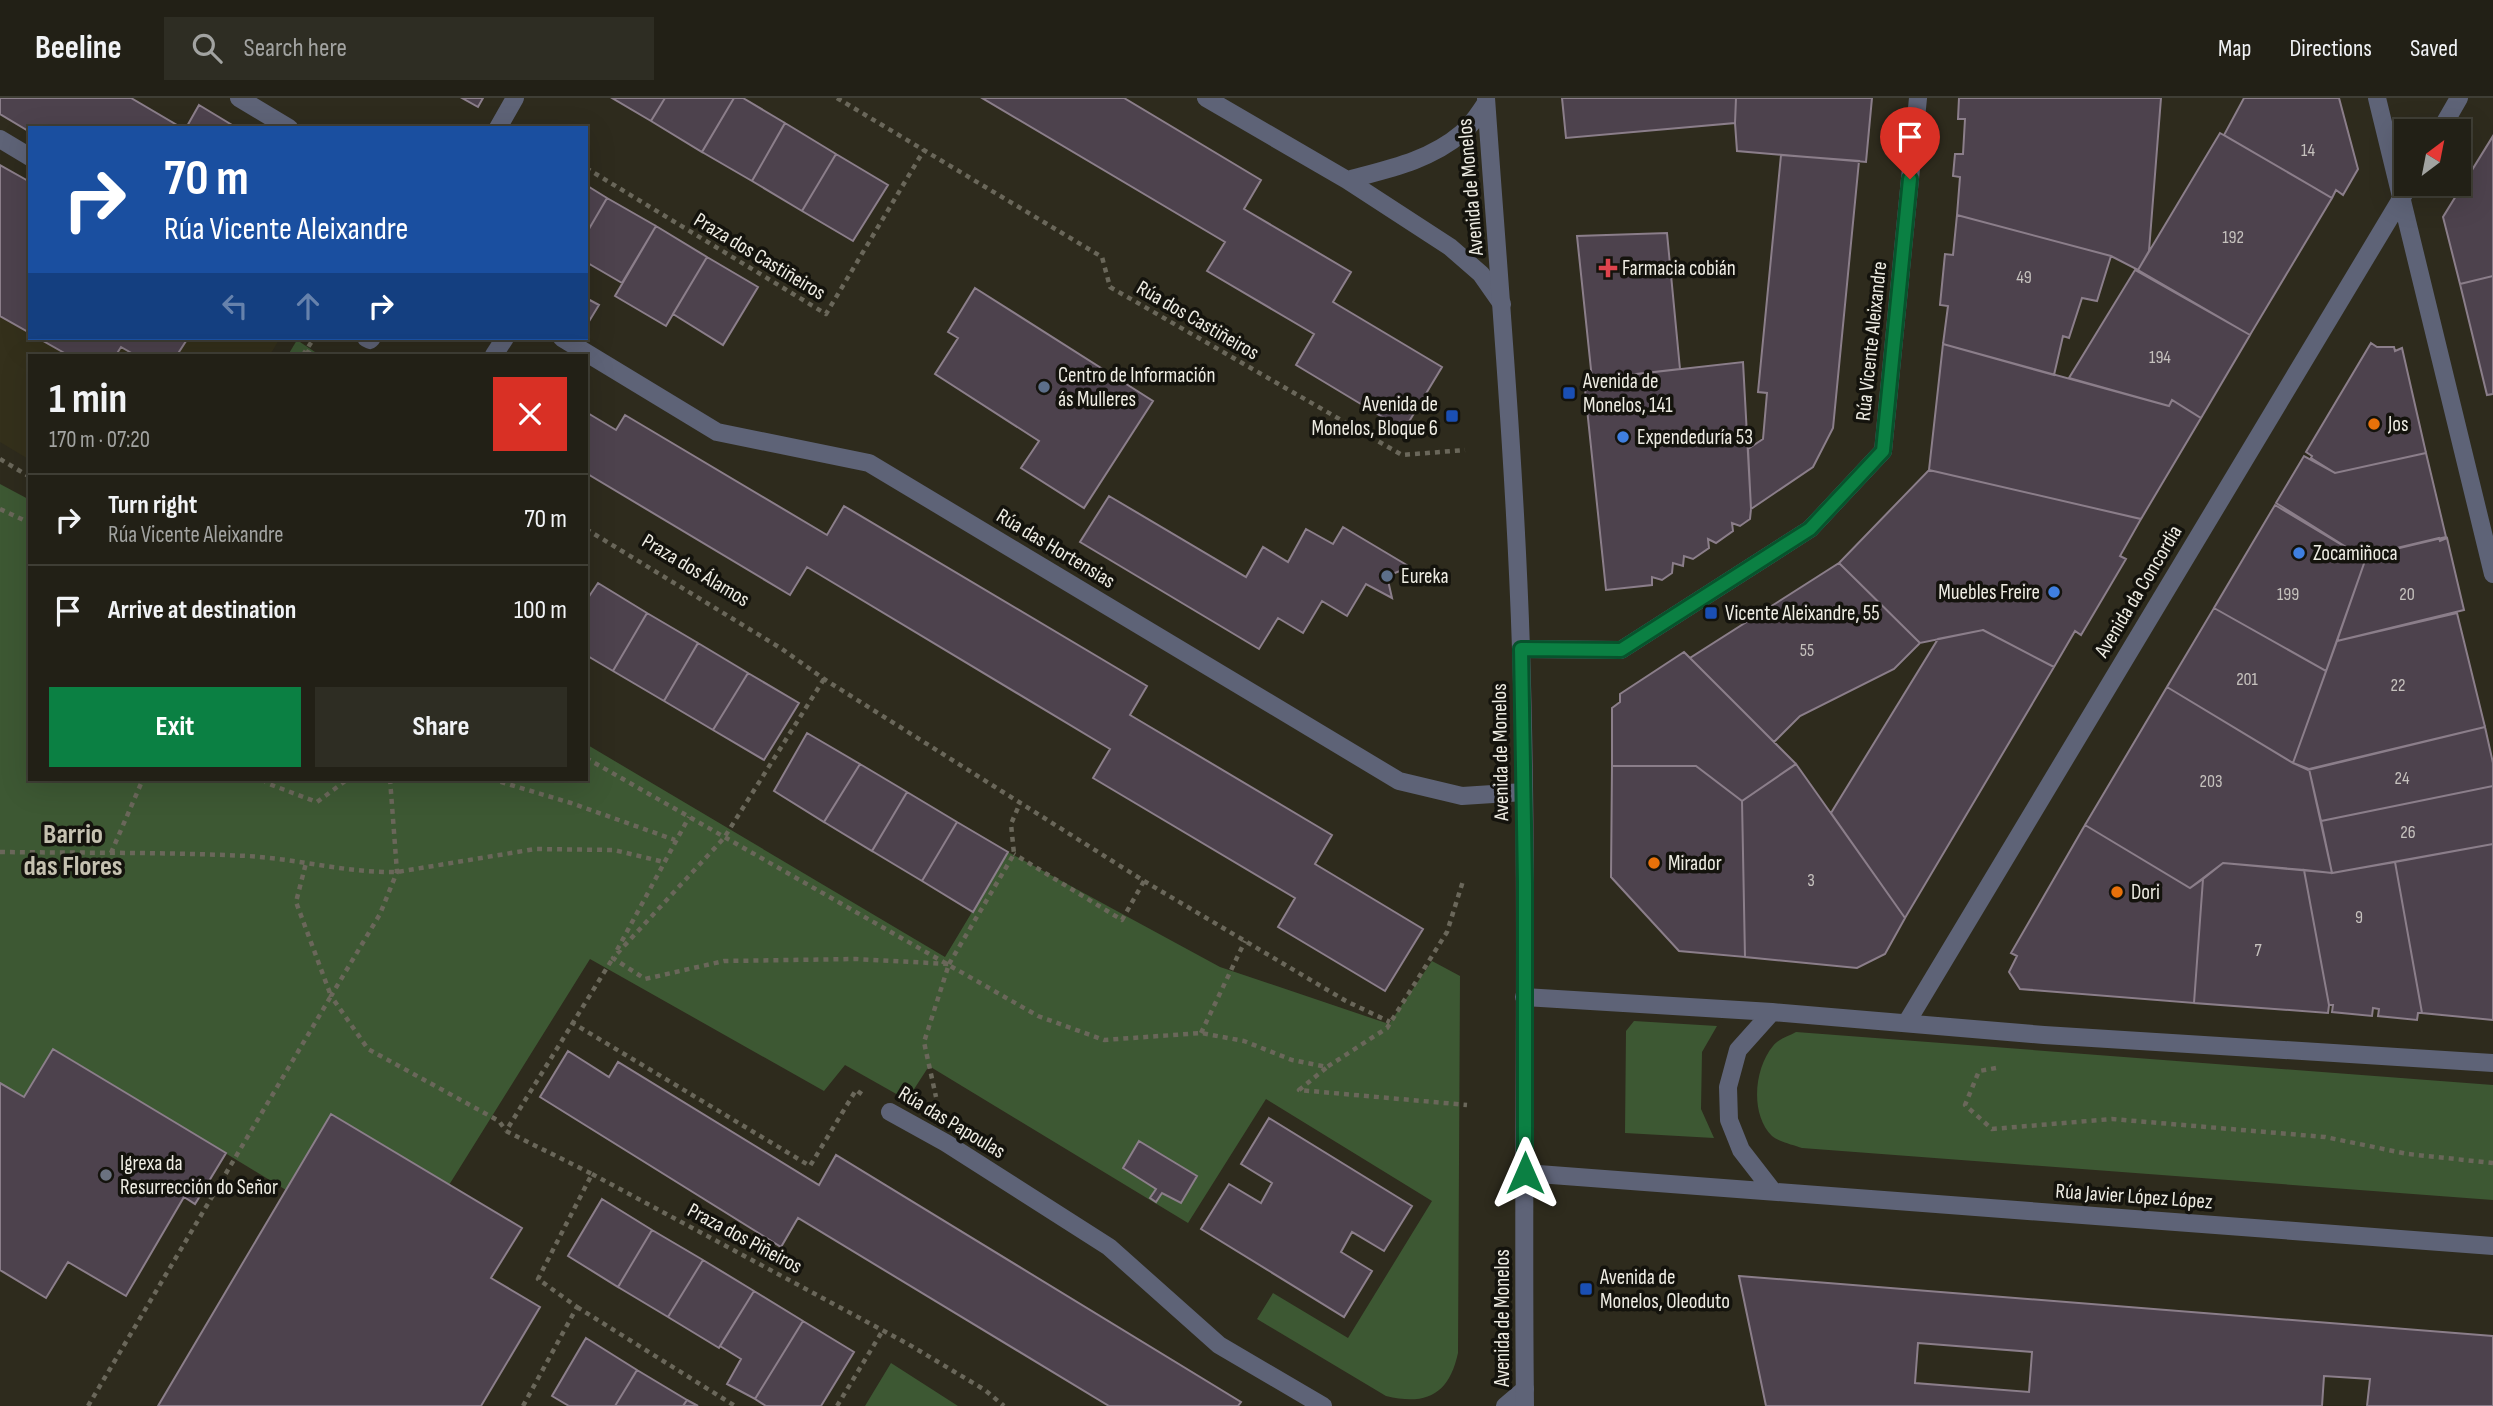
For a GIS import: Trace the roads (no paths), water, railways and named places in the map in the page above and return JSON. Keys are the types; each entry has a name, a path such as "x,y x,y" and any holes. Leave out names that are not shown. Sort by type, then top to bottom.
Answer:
{"street":[{"path":"239,98 286,126"},
{"path":"499,126 516,98"},
{"path":"1206,98 1347,180 1450,247 1481,274 1502,304"},
{"name":"Rúa Vicente Aleixandre","path":"1521,649 1621,650 1810,529 1883,451 1918,98"},
{"path":"2377,98 2394,153"},
{"path":"2447,119 2459,98"},
{"path":"1347,180 1409,163 1436,152 1464,132 1486,101"},
{"name":"Avenida de Monelos","path":"1486,101 1509,392 1521,649 1524,792 1525,1397"},
{"path":"0,139 28,156"},
{"name":"Avenida da Concordia","path":"1907,1022 2403,196"},
{"path":"2407,196 2493,574"},
{"name":"Rúa das Hortensias","path":"565,340 717,432 869,463 1399,781 1462,796 1524,792"},
{"path":"1524,997 1772,1012 2044,1035 2493,1063"},
{"path":"1772,1012 1738,1050 1728,1087 1729,1120 1741,1150 1772,1191"},
{"name":"Rúa das Papoulas","path":"890,1112 946,1143 1109,1247 1219,1345 1323,1406"},
{"name":"Rúa Javier López López","path":"1525,1173 2493,1247"},
{"path":"1506,1406 1525,1397"}],"place":[{"name":"Farmacia cobián","path":"1608,268"},
{"name":"Centro de Información ás Mulleres","path":"1044,387"},
{"name":"Avenida de Monelos, 141","path":"1569,393"},
{"name":"Avenida de Monelos, Bloque 6","path":"1452,416"},
{"name":"Jos","path":"2374,424"},
{"name":"Expendeduría 53","path":"1623,437"},
{"name":"Zocamiñoca","path":"2299,553"},
{"name":"Eureka","path":"1387,576"},
{"name":"Muebles Freire","path":"2054,592"},
{"name":"Vicente Aleixandre, 55","path":"1711,613"},
{"name":"Mirador","path":"1654,863"},
{"name":"Dori","path":"2117,892"},
{"name":"Igrexa da Resurrección do Señor","path":"106,1175"},
{"name":"Avenida de Monelos, Oleoduto","path":"1586,1289"}],"district":[{"name":"Barrio das Flores","path":"73,849"}]}
